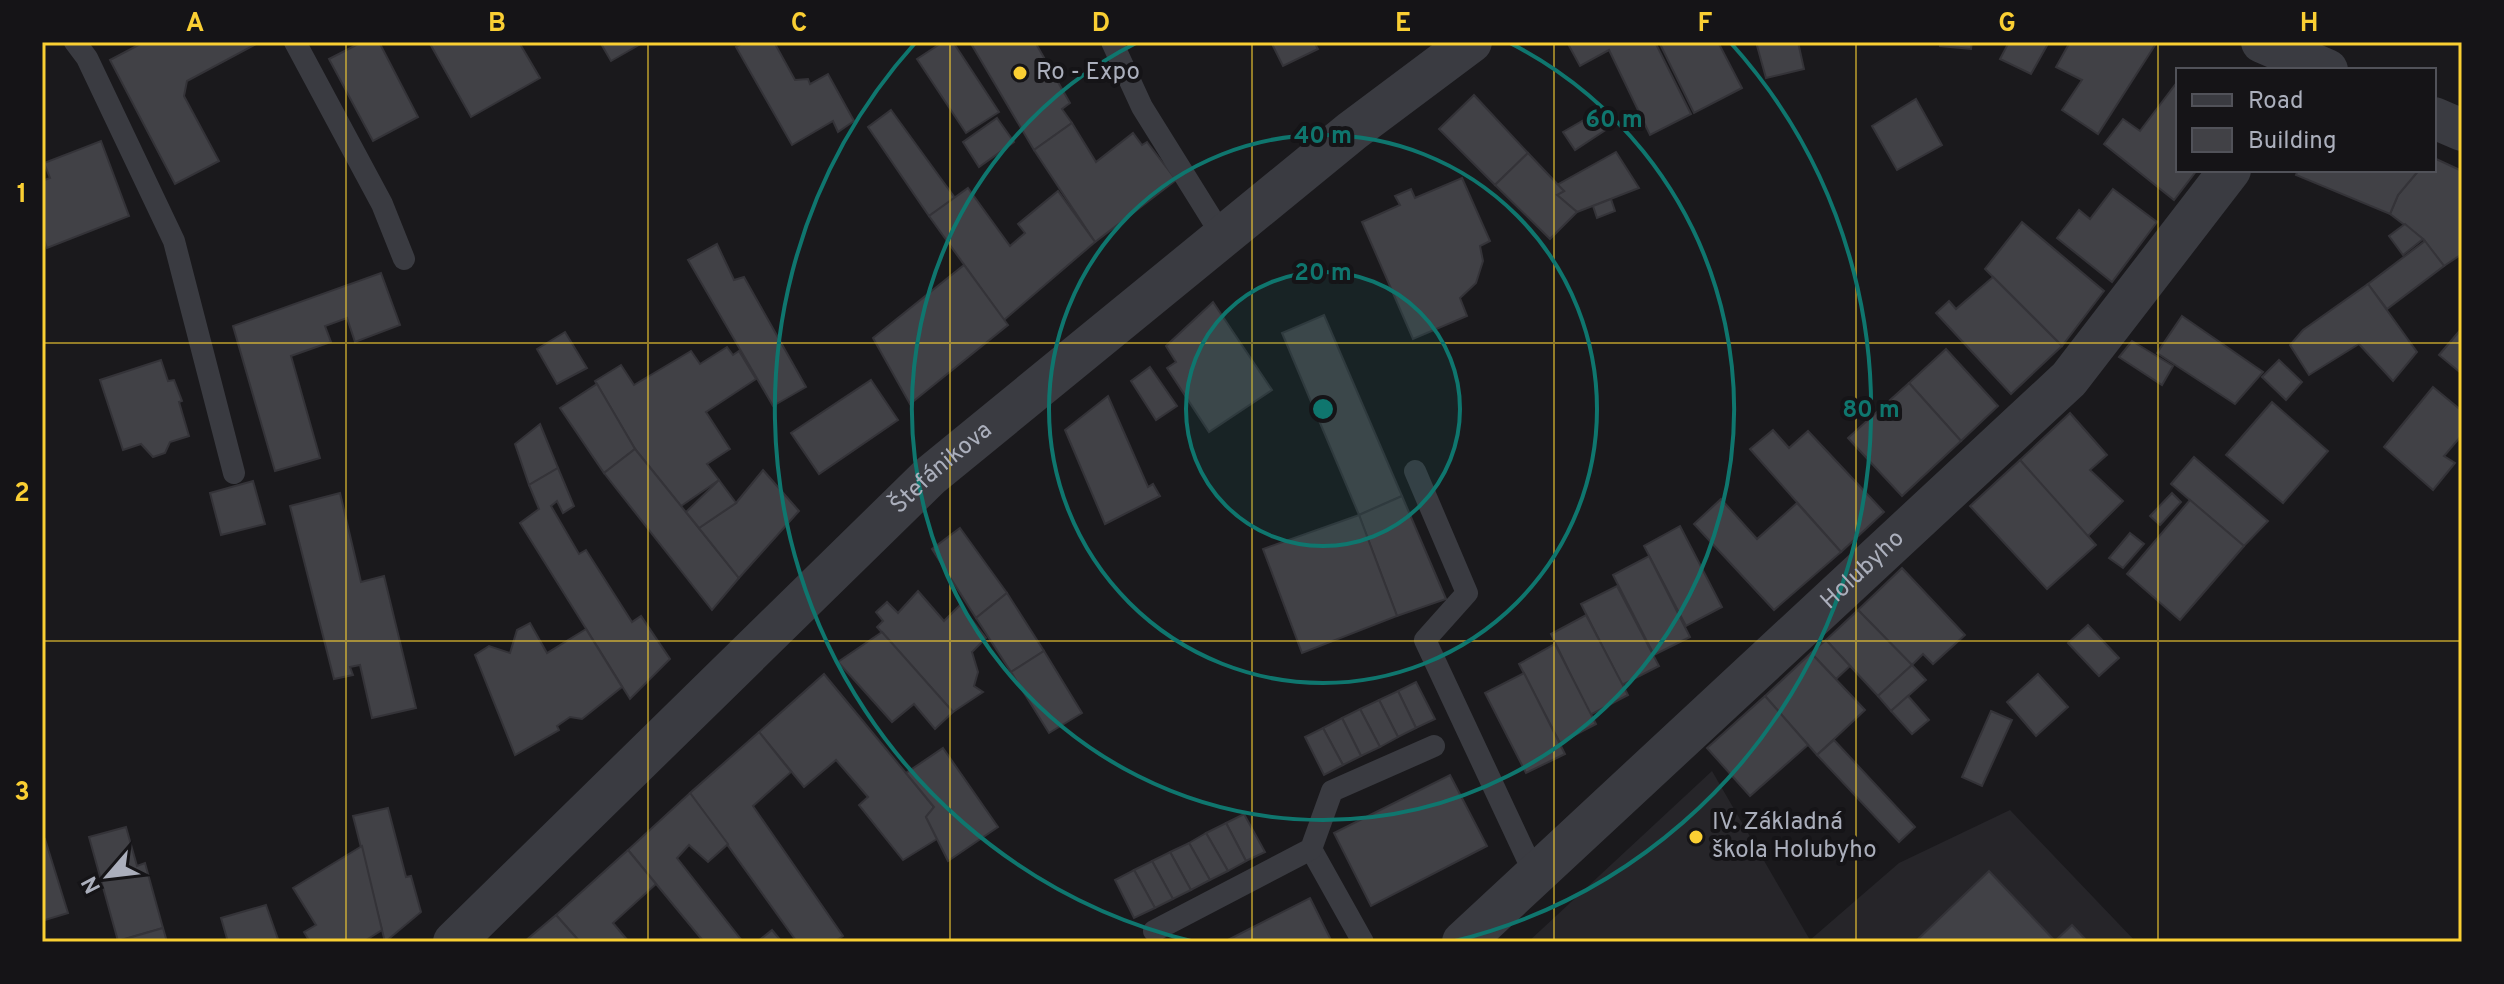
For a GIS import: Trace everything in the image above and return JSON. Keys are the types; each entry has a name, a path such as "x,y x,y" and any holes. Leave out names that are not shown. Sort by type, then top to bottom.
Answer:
{"street":[{"name":"Štefánikova","path":"454,942 930,476 1352,131 1471,42"},
{"path":"2262,42 2317,68"},
{"path":"2436,119 2462,130"},
{"name":"Holubyho","path":"1463,942 2069,379 2228,172"}],"lane":[{"path":"75,42 87,58 174,241 234,473"},
{"path":"295,42 382,204 404,259"},
{"path":"1112,42 1142,107 1223,237"},
{"path":"1415,471 1467,593 1425,640 1535,875"},
{"path":"1154,931 1311,849 1332,791 1434,746"},
{"path":"1311,849 1363,942"}],"shaded area":[{"name":"IV. Základná škola Holubyho","path":"1712,771 1810,940 1899,863 2010,810 2136,942 1528,942"}],"building":[{"path":"144,42 260,42 187,81 184,96 219,161 175,184 110,60"},
{"path":"362,42 379,42 418,117 373,141 329,59"},
{"path":"429,42 523,42 520,44 540,78 471,117"},
{"path":"600,42 644,42 611,61"},
{"path":"745,42 774,42 795,80 808,79 810,84 828,74 854,121 838,132 833,121 792,145 736,47"},
{"path":"943,42 953,42 999,112 966,133 917,59"},
{"name":"Ro - Expo","path":"970,42 1035,42 1070,103 1062,109 1072,123 1034,150"},
{"path":"1271,42 1314,42 1318,49 1283,66"},
{"path":"1567,42 1655,42 1691,114 1650,135 1609,50 1580,66"},
{"path":"1659,42 1718,42 1742,88 1694,113"},
{"path":"1756,42 1798,42 1804,69 1766,78"},
{"path":"1940,42 1972,42 1971,49 1940,46"},
{"path":"2009,42 2049,42 2031,74 2000,59"},
{"path":"2070,42 2157,42 2098,134 2062,110 2082,80 2056,67"},
{"path":"2176,84 2176,172 2195,172 2174,200 2104,144 2123,119 2140,131"},
{"path":"1474,95 1528,153 1495,185 1439,129"},
{"path":"1916,99 1942,145 1897,170 1872,126"},
{"path":"891,110 955,198 929,216 868,127"},
{"path":"1596,113 1610,127 1575,150 1563,132"},
{"path":"997,118 1014,142 979,167 963,142"},
{"path":"1072,123 1096,162 1133,133 1142,145 1147,142 1176,180 1095,242 1034,150"},
{"path":"101,141 129,216 47,248 42,235 42,181 50,178 44,163"},
{"path":"1616,152 1639,188 1577,212 1557,195 1564,191 1557,185"},
{"path":"1528,153 1564,191 1557,195 1577,212 1550,239 1495,185"},
{"path":"2436,159 2462,171 2462,254 2444,266 2423,239 2390,214 2398,195 2417,172 2436,172"},
{"path":"2297,172 2417,172 2398,195 2390,214 2296,175"},
{"path":"1462,178 1490,241 1480,246 1483,261 1476,283 1460,298 1467,316 1413,339 1362,222 1400,205 1395,196 1411,189 1415,198"},
{"path":"968,188 1010,246 1025,233 1018,224 1058,191 1095,242 1004,320 929,216"},
{"path":"2113,189 2157,222 2112,282 2057,238 2079,210 2090,219"},
{"path":"1611,199 1615,211 1597,218 1593,206"},
{"path":"2022,222 2104,291 2062,346 1985,269"},
{"path":"2405,224 2423,239 2403,255 2389,236"},
{"path":"2425,241 2444,266 2387,309 2368,284"},
{"path":"717,244 734,280 744,277 806,387 773,406 688,260"},
{"path":"964,265 1008,325 910,404 873,338"},
{"path":"381,273 400,325 355,342 347,318 325,326 331,342 291,356 320,458 275,471 233,326"},
{"path":"1993,277 2062,346 2011,394 1936,313 1949,301 1956,309"},
{"path":"2368,284 2417,352 2393,381 2359,344 2309,375 2290,345 2303,330"},
{"path":"1213,302 1272,390 1209,432 1167,368 1176,362 1166,346"},
{"path":"1324,315 1402,496 1359,515 1282,333"},
{"path":"2182,316 2263,372 2235,404 2157,353"},
{"path":"2462,328 2462,374 2439,355"},
{"path":"565,332 587,368 557,384 537,349"},
{"path":"2132,341 2173,366 2162,385 2119,357"},
{"path":"727,347 733,355 739,351 756,379 706,412 730,449 707,464 719,480 681,506 635,449 595,381 621,365 634,385 691,351 700,364"},
{"path":"1946,349 1998,406 1961,441 1909,383"},
{"path":"161,360 168,381 174,380 182,401 179,402 189,436 170,442 165,453 153,457 141,444 123,450 100,380"},
{"path":"2279,360 2302,382 2286,400 2262,377"},
{"path":"1150,367 1177,406 1156,420 1131,381"},
{"path":"871,380 898,420 819,474 791,433"},
{"path":"1909,383 1961,441 1902,496 1848,438"},
{"path":"597,384 635,449 604,473 560,408"},
{"path":"2433,387 2462,411 2462,435 2444,456 2455,463 2433,490 2384,447"},
{"path":"1108,396 1148,487 1153,484 1160,496 1105,524 1065,430"},
{"path":"2272,402 2328,451 2283,503 2226,455"},
{"path":"2070,413 2107,455 2090,470 2123,501 2087,537 2020,460"},
{"path":"540,424 558,468 529,485 515,444"},
{"path":"1773,430 1789,448 1808,431 1884,512 1841,552 1750,449"},
{"path":"635,449 739,578 712,610 604,473"},
{"path":"2194,457 2268,521 2244,546 2171,484"},
{"path":"2020,460 2096,545 2047,589 1970,506"},
{"path":"558,468 574,506 563,513 557,501 551,506 579,554 586,550 632,622 641,616 670,659 630,699 520,523 539,509 529,485"},
{"path":"763,470 799,511 739,578 699,528 736,503"},
{"path":"719,480 736,503 699,528 686,512"},
{"path":"253,481 265,524 221,535 210,493"},
{"path":"340,493 361,582 384,576 416,708 372,718 360,665 350,667 353,675 334,679 290,506"},
{"path":"2172,493 2181,502 2160,525 2150,516"},
{"path":"1402,496 1446,599 1397,616 1359,515"},
{"path":"1721,499 1757,539 1797,503 1841,552 1774,610 1694,524"},
{"path":"2190,500 2244,546 2180,620 2127,574"},
{"path":"1359,515 1397,616 1302,653 1263,549"},
{"path":"1680,526 1722,607 1686,626 1644,546"},
{"path":"960,528 1007,593 976,618 932,549"},
{"path":"2130,533 2144,544 2123,568 2109,558"},
{"path":"1649,556 1690,637 1654,655 1613,575"},
{"path":"1902,568 1965,635 1933,664 1923,654 1912,665 1858,610"},
{"path":"1617,586 1659,666 1622,685 1581,604"},
{"path":"918,591 944,621 960,605 986,638 972,652 978,672 974,686 983,692 953,712 877,627 883,621 876,612 887,602 898,613"},
{"path":"1007,593 1044,651 1011,672 976,618"},
{"path":"1858,610 1912,665 1878,696 1826,640"},
{"path":"1586,615 1628,695 1590,715 1551,634"},
{"path":"530,623 547,653 586,629 622,687 582,719 570,717 557,726 559,730 515,755 475,655 489,646 510,653 517,630"},
{"path":"2088,625 2119,658 2099,676 2068,643"},
{"path":"882,632 953,712 935,729 914,704 892,722 838,662"},
{"path":"1826,640 1850,666 1836,679 1811,653"},
{"path":"1555,644 1596,724 1560,743 1519,664"},
{"path":"1044,651 1082,713 1049,733 1011,672"},
{"path":"1811,653 1865,710 1817,755 1765,696"},
{"path":"1912,665 1926,680 1891,711 1878,696"},
{"path":"1524,673 1565,754 1526,773 1485,693"},
{"path":"824,674 934,807 926,817 937,839 903,860 859,805 868,797 836,760 804,787 759,732"},
{"path":"2038,674 2068,707 2036,736 2007,702"},
{"path":"1416,682 1435,719 1416,728 1398,691"},
{"path":"1398,691 1416,728 1398,737 1379,700"},
{"path":"1765,696 1808,745 1750,796 1707,748"},
{"path":"1908,696 1929,720 1912,734 1891,711"},
{"path":"1379,700 1398,737 1380,747 1360,709"},
{"path":"1360,709 1380,747 1361,756 1342,718"},
{"path":"1991,711 2012,720 1982,786 1962,777"},
{"path":"1342,718 1361,756 1343,765 1323,728"},
{"path":"1323,728 1343,765 1324,775 1305,737"},
{"path":"759,732 791,772 753,806 843,936 834,942 797,942 690,793"},
{"path":"1834,740 1915,827 1899,842 1817,755"},
{"path":"943,748 998,827 948,861 926,817 934,807 906,773"},
{"path":"1450,775 1487,846 1371,906 1334,833"},
{"path":"690,793 728,844 708,862 689,845 677,858 743,942 704,942 628,850"},
{"path":"388,808 406,877 411,876 421,912 385,942 353,816"},
{"path":"1244,814 1265,852 1246,861 1226,823"},
{"path":"1226,823 1246,861 1228,871 1206,833"},
{"path":"126,827 137,866 145,863 163,928 118,941 89,837"},
{"path":"1206,833 1228,871 1210,880 1189,843"},
{"path":"45,839 68,913 42,921 42,840"},
{"path":"1189,843 1210,880 1191,890 1170,852"},
{"path":"362,846 382,930 363,942 310,942 304,932 316,925 293,888"},
{"path":"628,850 656,884 613,923 629,942 580,942 556,915"},
{"path":"1170,852 1191,890 1173,899 1152,861"},
{"path":"1152,861 1173,899 1155,908 1134,870"},
{"path":"1134,870 1155,908 1134,918 1115,880"},
{"path":"1989,871 2055,941 2072,925 2088,942 1915,942"},
{"path":"1310,898 1332,942 1224,942"},
{"path":"266,905 279,942 228,942 221,918"},
{"path":"556,915 580,942 524,942"},
{"path":"163,928 167,942 118,941"},
{"path":"772,930 782,942 757,942"}],"place":[{"name":"Ro - Expo","path":"1020,73"},
{"name":"IV. Základná škola Holubyho","path":"1696,837"}]}
